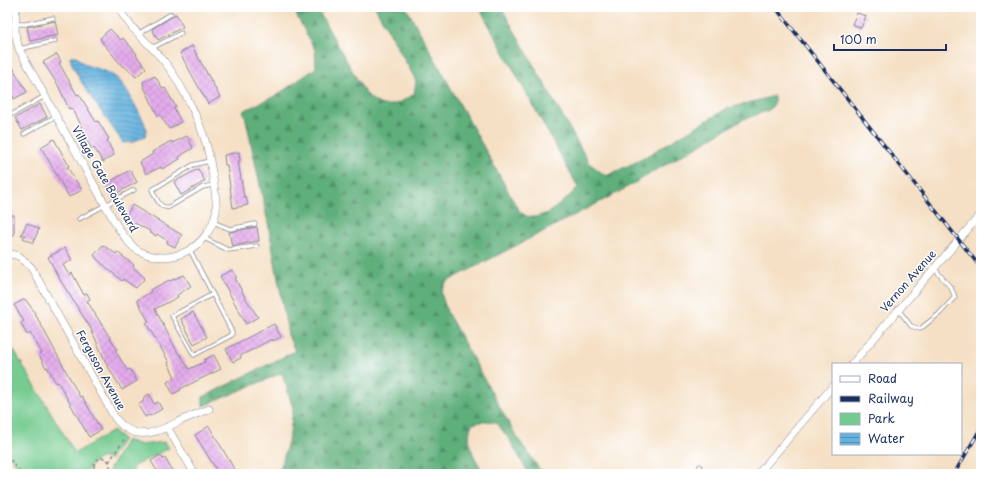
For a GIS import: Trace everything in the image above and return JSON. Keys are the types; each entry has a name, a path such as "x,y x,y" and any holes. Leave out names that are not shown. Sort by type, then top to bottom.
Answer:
{"street":[{"name":"Village Gate Boulevard","path":"16,7 10,24 19,49 124,236 131,245 139,251 165,257 181,255 190,250 204,238 213,222 216,204 206,141 199,123 172,72 138,34 118,7"},
{"name":"Vernon Avenue","path":"853,363 981,214"},
{"name":"Ferguson Avenue","path":"7,253 19,256 31,267 120,424 126,429 140,434 148,434 167,428 209,409"},
{"path":"758,474 832,387"},
{"path":"167,428 195,474"}],"lane":[{"path":"138,34 171,14"},
{"path":"10,24 26,24 53,18"},
{"path":"152,48 181,33"},
{"path":"19,49 55,41"},
{"path":"13,114 45,96"},
{"path":"24,134 56,116"},
{"path":"209,162 193,165 152,190 161,206 164,208 203,187 213,184"},
{"path":"79,219 134,190"},
{"path":"213,222 230,229 255,224"},
{"path":"204,238 228,250 257,246"},
{"path":"190,250 213,294 232,335 194,355 172,316 213,294"},
{"path":"898,309 911,326 920,329 939,314 955,297 951,288 934,267"},
{"path":"700,466 703,474"}],"path":[{"path":"95,468 100,474 106,473 110,467 109,462 125,438"},
{"path":"7,455 21,474"},
{"path":"86,474 95,468 99,459 105,459 109,462"}],"green space":[{"path":"292,7 316,7 365,93 382,105 392,105 414,94 416,82 375,7 406,7 516,205 522,213 529,217 536,217 552,210 578,187 479,7 501,7 589,163 606,176 638,161 726,109 774,96 774,104 769,110 742,120 619,192 446,282 441,293 447,312 516,436 543,474 529,474 509,439 496,422 484,421 472,424 469,437 472,450 484,474 279,474 290,434 293,408 282,373 203,406 203,397 295,351 288,335 268,223 243,111 277,95 316,68 315,50"},
{"path":"7,339 75,453 113,431 123,439 109,460 105,458 98,459 84,474 23,474 7,453"},
{"path":"126,440 141,445 164,442 169,448 132,467 135,474 107,474"}],"water":[{"path":"70,56 76,56 86,65 109,73 120,82 128,92 143,120 146,129 145,136 133,142 123,143 84,86 72,64"}],"building":[{"path":"857,13 866,16 861,28 852,24"},
{"path":"176,14 183,27 158,40 152,29"},
{"path":"55,21 58,35 30,41 27,27"},
{"path":"110,29 121,40 123,38 137,54 136,55 146,68 136,77 124,66 123,67 102,42 100,38"},
{"path":"192,46 220,97 208,104 180,53"},
{"path":"57,54 61,62 59,63 77,95 79,94 96,122 98,121 109,139 107,140 114,155 103,162 94,148 92,149 81,131 83,130 72,108 69,109 58,85 43,62"},
{"path":"7,58 27,92 14,99 7,82"},
{"path":"155,76 163,89 165,88 176,107 174,108 181,122 169,129 160,115 158,116 144,87 143,82"},
{"path":"40,104 47,117 22,130 15,118"},
{"path":"187,136 193,148 179,157 180,159 162,169 161,167 146,174 140,162 153,154 152,152 171,141 172,143"},
{"path":"54,139 69,166 67,167 82,190 69,197 41,147"},
{"path":"239,152 240,161 238,161 244,197 246,197 248,205 233,208 227,165 225,165 224,155"},
{"path":"198,169 205,181 181,195 174,182"},
{"path":"130,170 137,182 112,196 106,184"},
{"path":"132,205 182,235 175,247 167,243 168,241 157,234 156,236 149,232 150,231 125,218"},
{"path":"7,215 14,215 14,235 7,235"},
{"path":"27,223 39,229 33,243 23,238 25,235 21,235"},
{"path":"257,227 259,241 232,246 229,232"},
{"path":"103,245 116,254 117,252 134,265 133,267 145,278 136,288 123,279 122,281 97,259 94,255"},
{"path":"65,248 72,260 63,265 69,275 72,273 84,295 87,293 90,299 87,301 117,349 115,350 127,370 130,369 137,381 122,390 107,365 90,327 60,280 48,257"},
{"path":"232,270 237,277 235,278 246,299 258,317 246,324 220,276"},
{"path":"184,275 191,286 177,295 178,297 155,309 179,355 180,354 189,369 205,362 204,360 214,355 221,369 180,389 181,390 173,394 167,382 175,377 168,363 169,362 146,323 149,322 137,300 151,292 150,290 169,280 170,281"},
{"path":"25,299 33,310 80,397 82,396 101,430 89,437 58,382 56,383 47,367 46,368 39,355 42,353 30,333 27,335 21,323 24,321 14,305"},
{"path":"193,312 207,337 194,344 181,319"},
{"path":"274,324 281,337 273,341 272,339 240,356 241,358 233,362 226,349"},
{"path":"149,394 154,404 158,402 162,409 150,416 145,417 138,405 144,401 143,398"},
{"path":"209,426 236,472 232,474 219,474 195,435"},
{"path":"160,455 163,459 165,458 174,474 159,474 151,461"}],"railway":[{"path":"775,7 981,268"},
{"path":"954,474 981,428"}]}
